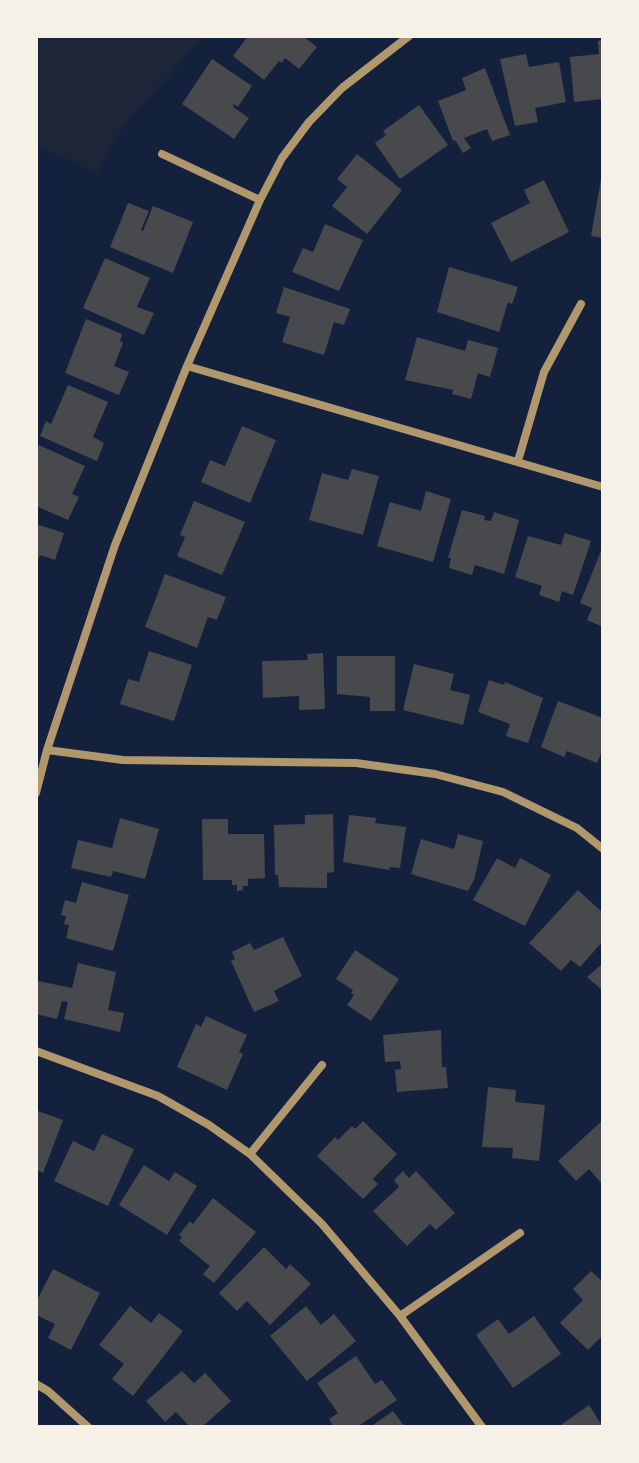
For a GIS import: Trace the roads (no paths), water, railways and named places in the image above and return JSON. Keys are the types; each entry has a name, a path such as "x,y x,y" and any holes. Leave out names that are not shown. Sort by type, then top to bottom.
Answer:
{"street":[{"path":"36,793 47,750 115,545 187,366 260,200 282,158 309,122 342,88 409,36"},
{"path":"162,154 260,200"},
{"path":"518,461 544,372 581,304"},
{"path":"187,366 603,487"},
{"path":"47,750 123,760 356,763 435,774 503,792 577,828 603,849"},
{"path":"36,1051 158,1096 209,1125 250,1154 322,1224 400,1316 482,1427"},
{"path":"250,1154 322,1065"},
{"path":"400,1316 520,1233"},
{"path":"36,1384 88,1427"}]}
